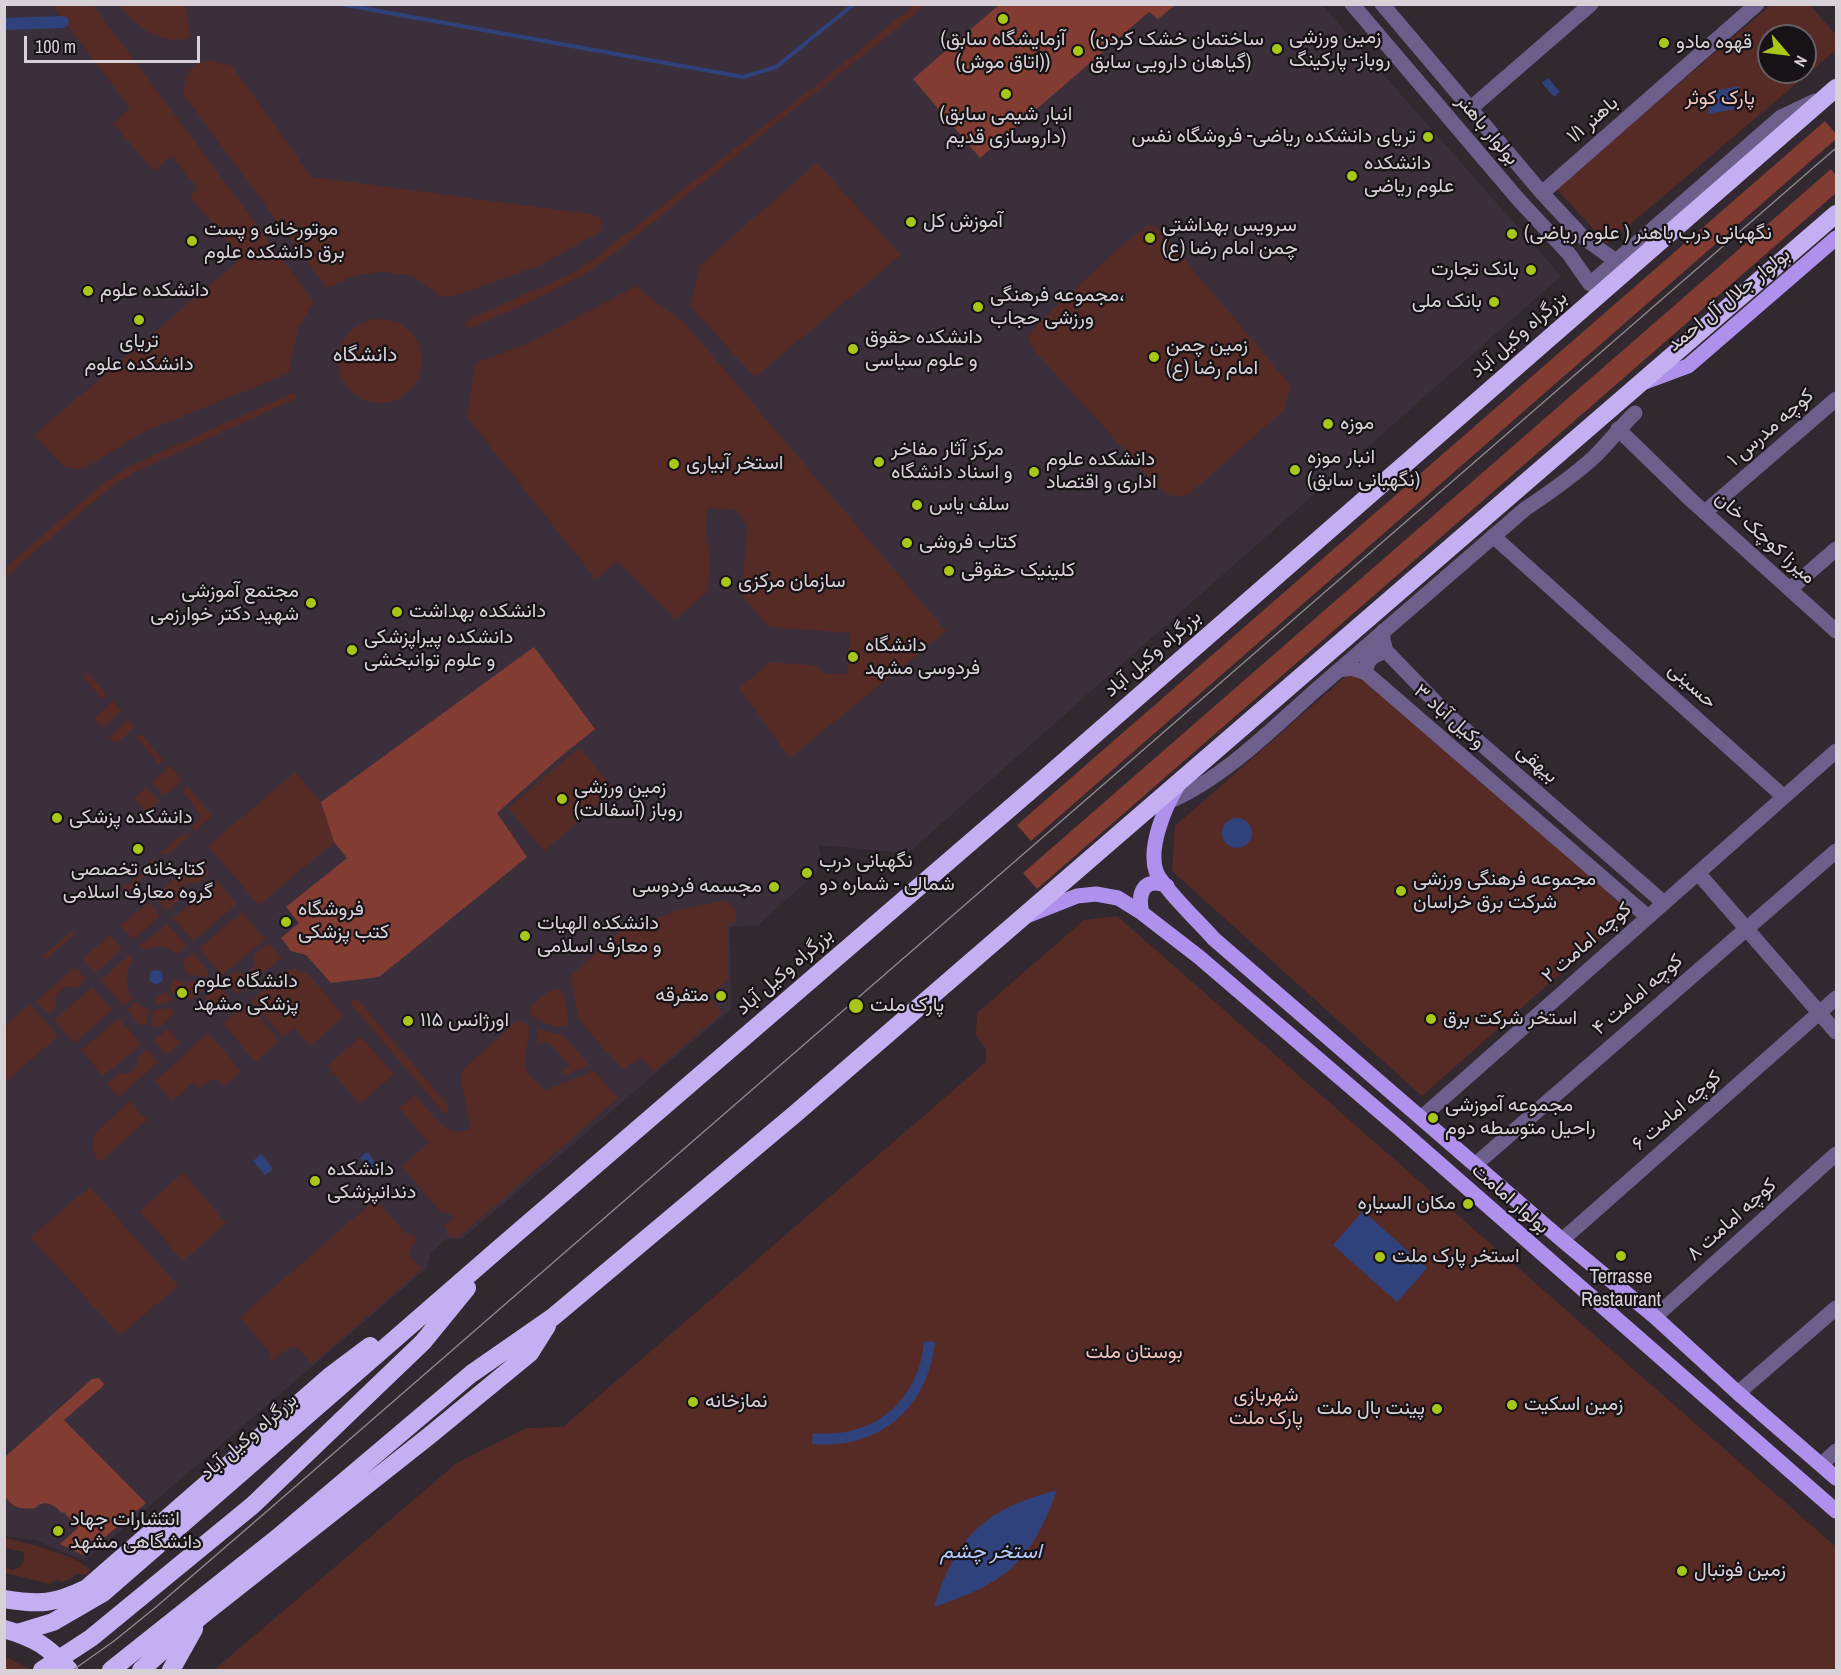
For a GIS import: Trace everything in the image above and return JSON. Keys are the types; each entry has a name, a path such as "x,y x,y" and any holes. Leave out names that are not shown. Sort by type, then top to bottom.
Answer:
{"highway":[{"name":"بزرگراه وکیل آباد","path":"11,1631 53,1622 103,1593 1053,771 1834,90"},
{"path":"112,1670 277,1538 471,1374 553,1317 795,1114 1836,214"},
{"path":"1666,217 1689,218"},
{"name":"بزرگراه وکیل آباد","path":"42,1671 91,1638 261,1497 423,1342 496,1251"},
{"path":"4,1599 41,1603 63,1599 87,1588 330,1376 496,1251"},
{"path":"141,1671 200,1617 530,1353 553,1317"},
{"path":"171,1671 200,1617"},
{"path":"11,1631 37,1641 53,1652 69,1671"}],"main road":[{"name":"بولوار جلال آل احمد","path":"1642,383 1688,366 1836,238"},
{"name":"بولوار امامت","path":"1182,779 1168,802 1160,825 1154,854 1156,872 1214,939 1562,1240 1655,1317 1836,1478"},
{"path":"1142,913 1140,897 1144,888 1156,882 1167,886"},
{"name":"بولوار امامت","path":"1021,918 1077,896 1096,894 1118,898 1142,913 1199,957 1400,1130 1836,1511"}],"street":[{"name":"بولوار باهنر","path":"1352,4 1518,199 1569,254 1590,284 1616,261 1584,238 1542,192 1382,4"},
{"path":"1471,108 1591,4"},
{"name":"باهنر ۱/۱","path":"1542,192 1757,4"},
{"path":"1411,73 1428,58"},
{"path":"1616,261 1782,117 1834,90"},
{"path":"1569,254 1579,250 1584,238"},
{"name":"کوچه مدرس ۱","path":"1705,512 1836,399"},
{"path":"1168,802 1183,796 1209,780 1258,741 1493,536 1588,462 1635,413"},
{"name":"میرزا کوچک خان","path":"1618,429 1691,500 1836,631"},
{"name":"حسینی","path":"1493,536 1784,797"},
{"path":"1790,589 1836,549"},
{"path":"1340,670 1351,668 1366,673 1365,668 1369,660 1386,651 1383,631"},
{"name":"بیهقی","path":"1386,651 1448,714 1664,903"},
{"name":"۳ وکیل آباد","path":"1366,673 1525,810"},
{"name":"کوچه امامت ۲","path":"1422,1117 1836,751"},
{"path":"1540,795 1525,810 1648,917"},
{"name":"کوچه امامت ۴","path":"1476,1164 1836,851"},
{"path":"1698,873 1836,1032"},
{"name":"کوچه امامت ۶","path":"1562,1240 1836,998"},
{"name":"کوچه امامت ۸","path":"1655,1317 1836,1154"},
{"path":"1738,1393 1836,1308"},
{"path":"1821,1465 1836,1451"}],"shaded area":[{"path":"1000,4 1175,5 1158,19 1149,12 980,158 913,79"},
{"name":"دانشگاه فردوسی مشهد","path":"5,5 1322,5 1561,276 908,853 818,845 821,856 817,872 758,925 730,927 731,1009 462,1239 446,1239 431,1253 427,1268 85,1561 35,1540 5,1536"},
{"path":"1825,121 1836,134 1836,139 1031,841 1017,825"},
{"path":"1831,169 1836,176 1836,193 1037,889 1023,873"},
{"path":"534,647 595,729 497,813 527,857 379,977 331,983 306,955 291,951 281,938 299,923 286,907 347,858 334,842 321,802"},
{"path":"99,1378 104,1384 102,1387 64,1420 146,1503 83,1555 60,1544 78,1528 64,1512 46,1503 35,1508 18,1507 5,1497 5,1457 92,1379"}],"green space":[{"path":"157,4 159,6 186,5 190,37 169,39 150,33 119,5"},
{"path":"915,4 925,5 589,272 471,328 466,326 465,323 469,319 571,274 590,262 838,68"},
{"path":"52,5 93,5 314,302 298,328 289,373 144,432 83,469 64,467 34,435 242,258 190,197 198,188 171,156 154,171 113,123 130,108"},
{"name":"پارک کوثر","path":"1771,5 1810,5 1836,35 1836,50 1817,66 1817,24 1757,24 1757,84 1796,84 1607,244 1556,188"},
{"path":"209,60 232,66 312,177 590,214 600,217 602,224 600,232 541,265 458,295 442,297 413,276 381,272 356,275 327,288 183,94 189,71 196,64"},
{"path":"817,163 901,255 755,377 690,306 700,265"},
{"name":"زمین چمن امام رضا (ع)","path":"1148,225 1158,228 1291,386 1284,410 1189,494 1181,496 1167,494 1160,489 1033,349 1028,337 1038,324 1113,253"},
{"path":"636,286 682,320 946,631 790,758 739,688 770,662 817,666 824,673 848,674 850,633 769,627 742,596 747,527 737,510 707,508 705,529 710,554 708,591 676,619 617,561 596,579 467,417 475,363 529,343"},
{"path":"380,319 403,326 415,338 422,361 415,384 403,396 380,403 357,396 345,384 338,361 345,338 357,326"},
{"path":"292,393 296,394 295,399 133,473 107,490 5,577 5,568 102,484 130,466"},
{"name":"مجموعه فرهنگی ورزشی شرکت برق خراسان","path":"1354,669 1630,912 1422,1096 1172,871 1175,826"},
{"path":"88,673 107,695 102,699 83,677"},
{"path":"113,701 121,711 102,728 94,718"},
{"path":"128,720 135,727 116,744 109,737"},
{"path":"140,733 163,760 159,764 136,737"},
{"name":"زمین ورزشی روباز (آسفالت)","path":"579,748 615,790 544,851 508,808"},
{"path":"170,766 182,780 164,796 152,782"},
{"path":"295,772 321,802 334,842 259,905 208,846"},
{"path":"188,786 212,816 195,831 191,827 201,815 182,791"},
{"path":"146,787 159,801 147,812 134,798"},
{"path":"184,833 188,837 165,856 161,852"},
{"path":"154,858 158,864 127,892 122,887 125,884 127,886 151,864"},
{"path":"198,859 210,873 197,884 190,882 184,886 180,892 181,898 166,911 154,896"},
{"path":"217,881 237,904 193,941 173,918"},
{"path":"725,900 736,911 736,922 728,924 728,980 709,996 722,1013 653,1072 645,1061 638,1059 623,1069 587,1030 578,1016 571,979 574,973 624,928 639,929 678,910"},
{"path":"149,902 160,916 133,939 121,925"},
{"path":"242,912 265,939 222,975 199,948"},
{"name":"بوستان ملت","path":"1117,916 1836,1547 1836,1670 214,1670 457,1463 526,1428 563,1427 986,1062 986,1049 976,1035 977,1013 1084,920"},
{"path":"167,923 187,946 177,955 161,947 144,950 140,946"},
{"path":"73,930 76,933 45,960 42,957"},
{"path":"110,935 122,949 95,973 83,959"},
{"path":"269,943 281,958 237,994 225,979 235,971 242,974 250,971 255,962 253,956"},
{"path":"193,953 208,972 208,977 188,975 183,961"},
{"path":"129,955 133,959 128,968 127,984 133,998 123,1006 101,980"},
{"path":"75,967 86,979 76,989 69,986 61,990 55,998 57,1006 48,1014 36,1001"},
{"path":"293,969 308,974 344,1016 310,1046 294,1028 283,1037 251,1001 285,971"},
{"path":"173,980 185,981 177,997 169,988"},
{"path":"188,981 208,983 208,986 191,1000 184,993"},
{"path":"218,985 229,998 216,1010 204,997"},
{"path":"92,987 112,1010 74,1043 54,1020"},
{"path":"552,989 562,991 568,1014 566,1025 556,1026 543,1022 529,1013 529,1008"},
{"path":"167,992 173,1000 156,1005 157,995"},
{"path":"357,999 448,1105 448,1112 445,1114 350,1003"},
{"path":"136,1001 149,1009 146,1025 139,1024 127,1010"},
{"path":"247,1003 279,1041 255,1062 223,1023"},
{"path":"30,1004 58,1036 7,1081 5,1078 5,1026"},
{"path":"170,1008 174,1014 158,1028 151,1026 154,1010"},
{"path":"119,1018 141,1044 103,1076 81,1050"},
{"path":"523,1021 529,1026 525,1065 533,1079 545,1090 594,1071 618,1098 459,1237 450,1237 445,1224 454,1217 440,1212 402,1166 429,1143 399,1108 415,1095 446,1128 461,1132 469,1129 470,1123 461,1081 465,1067 516,1022"},
{"path":"168,1029 180,1043 166,1055 154,1041"},
{"path":"538,1029 563,1035 589,1065 564,1076 562,1070 571,1066 547,1041 537,1045"},
{"path":"208,1033 241,1071 224,1087 217,1079 214,1081 211,1079 200,1088 194,1082 172,1101 155,1081"},
{"path":"361,1037 394,1074 360,1104 327,1066"},
{"path":"147,1049 158,1062 119,1097 107,1083 119,1073 129,1074 136,1066 137,1058"},
{"path":"130,1101 147,1120 100,1162 92,1147 95,1135"},
{"path":"183,1173 226,1223 183,1261 140,1211"},
{"path":"90,1187 178,1286 120,1335 30,1237"},
{"path":"376,1199 402,1230 414,1236 416,1240 408,1254 422,1269 312,1364 294,1346 271,1362 270,1353 240,1317"},
{"path":"5,1538 64,1555 90,1570 86,1575 78,1574 61,1582 58,1579 50,1584 5,1573 5,1567 11,1570 18,1568 24,1558 23,1552 5,1548"},
{"path":"5,1656 29,1669 5,1670"}],"water":[{"path":"1548,78 1560,92 1554,97 1542,83"},
{"path":"1740,86 1735,109 1708,114 1713,91"},
{"path":"1237,818 1247,823 1252,833 1247,843 1237,848 1227,843 1222,833 1227,823"},
{"path":"153,970 159,970 163,977 159,984 153,984 149,980 149,974"},
{"path":"367,1152 379,1167 373,1173 360,1158"},
{"path":"261,1154 273,1169 265,1175 253,1161"},
{"name":"استخر پارک ملت","path":"1363,1211 1427,1268 1397,1302 1333,1245"},
{"path":"924,1341 935,1342 930,1366 922,1387 911,1405 896,1420 879,1432 858,1440 836,1444 812,1444 813,1433 855,1430 890,1412 913,1382"},
{"name":"استخر چشم","path":"1057,1490 1037,1536 1013,1567 980,1589 934,1607 953,1561 977,1529 1010,1507"}],"waterway":[{"path":"340,4 743,77 776,67 854,4"},
{"path":"4,24 63,22"}],"tram line":[{"path":"73,1670 156,1607 1836,148"}],"place":[{"name":"(آزمایشگاه سابق (اتاق موش))","path":"1003,19"},
{"name":"قهوه مادو","path":"1664,43"},
{"name":"زمین ورزشی روباز- پارکینگ","path":"1277,49"},
{"name":"(ساختمان خشک کردن گیاهان دارویی سابق)","path":"1078,51"},
{"name":"(انبار شیمی سابق داروسازی قدیم)","path":"1006,94"},
{"name":"تریای دانشکده ریاضی- فروشگاه نفس","path":"1428,137"},
{"name":"دانشکده علوم ریاضی","path":"1352,176"},
{"name":"آموزش کل","path":"911,222"},
{"name":"نگهبانی درب باهنر ( علوم ریاضی)","path":"1512,234"},
{"name":"سرویس بهداشتی چمن امام رضا (ع)","path":"1150,238"},
{"name":"موتورخانه و پست برق دانشکده علوم","path":"192,241"},
{"name":"بانک تجارت","path":"1531,270"},
{"name":"دانشکده علوم","path":"88,291"},
{"name":"بانک ملی","path":"1494,302"},
{"name":"مجموعه فرهنگی، ورزشی حجاب","path":"978,307"},
{"name":"تریای دانشکده علوم","path":"139,320"},
{"name":"دانشکده حقوق و علوم سیاسی","path":"853,349"},
{"name":"زمین چمن امام رضا (ع)","path":"1154,357"},
{"name":"موزه","path":"1328,424"},
{"name":"مرکز آثار مفاخر و اسناد دانشگاه","path":"879,462"},
{"name":"استخر آبیاری","path":"674,464"},
{"name":"انبار موزه (نگهبانی سابق)","path":"1295,470"},
{"name":"دانشکده علوم اداری و اقتصاد","path":"1034,472"},
{"name":"سلف یاس","path":"917,505"},
{"name":"کتاب فروشی","path":"907,543"},
{"name":"کلینیک حقوقی","path":"949,571"},
{"name":"سازمان مرکزی","path":"726,582"},
{"name":"مجتمع آموزشی شهید دکتر خوارزمی","path":"311,603"},
{"name":"دانشکده بهداشت","path":"397,612"},
{"name":"دانشکده پیراپزشکی و علوم توانبخشی","path":"352,650"},
{"name":"دانشگاه فردوسی مشهد","path":"853,657"},
{"name":"زمین ورزشی روباز (آسفالت)","path":"562,799"},
{"name":"دانشکده پزشکی","path":"57,818"},
{"name":"کتابخانه تخصصی گروه معارف اسلامی","path":"138,849"},
{"name":"نگهبانی درب شمالی - شماره دو","path":"807,873"},
{"name":"مجسمه فردوسی","path":"774,887"},
{"name":"مجموعه فرهنگی ورزشی شرکت برق خراسان","path":"1401,891"},
{"name":"فروشگاه کتب پزشکی","path":"286,922"},
{"name":"دانشکده الهیات و معارف اسلامی","path":"525,936"},
{"name":"دانشگاه علوم پزشکی مشهد","path":"182,993"},
{"name":"متفرقه","path":"721,996"},
{"name":"پارک ملت","path":"856,1006"},
{"name":"استخر شرکت برق","path":"1431,1019"},
{"name":"اورژانس ۱۱۵","path":"408,1021"},
{"name":"مجموعه آموزشی راحیل متوسطه دوم","path":"1433,1118"},
{"name":"دانشکده دندانپزشکی","path":"315,1181"},
{"name":"مکان السیاره","path":"1468,1204"},
{"name":"Terrasse Restaurant","path":"1621,1256"},
{"name":"استخر پارک ملت","path":"1380,1257"},
{"name":"نمازخانه","path":"693,1402"},
{"name":"زمین اسکیت","path":"1512,1405"},
{"name":"پینت بال ملت","path":"1437,1409"},
{"name":"انتشارات جهاد دانشگاهی مشهد","path":"58,1531"},
{"name":"زمین فوتبال","path":"1682,1571"}],"district":[{"name":"دانشگاه","path":"365,355"}],"park label":[{"name":"شهربازی پارک ملت","path":"1266,1408"}]}
